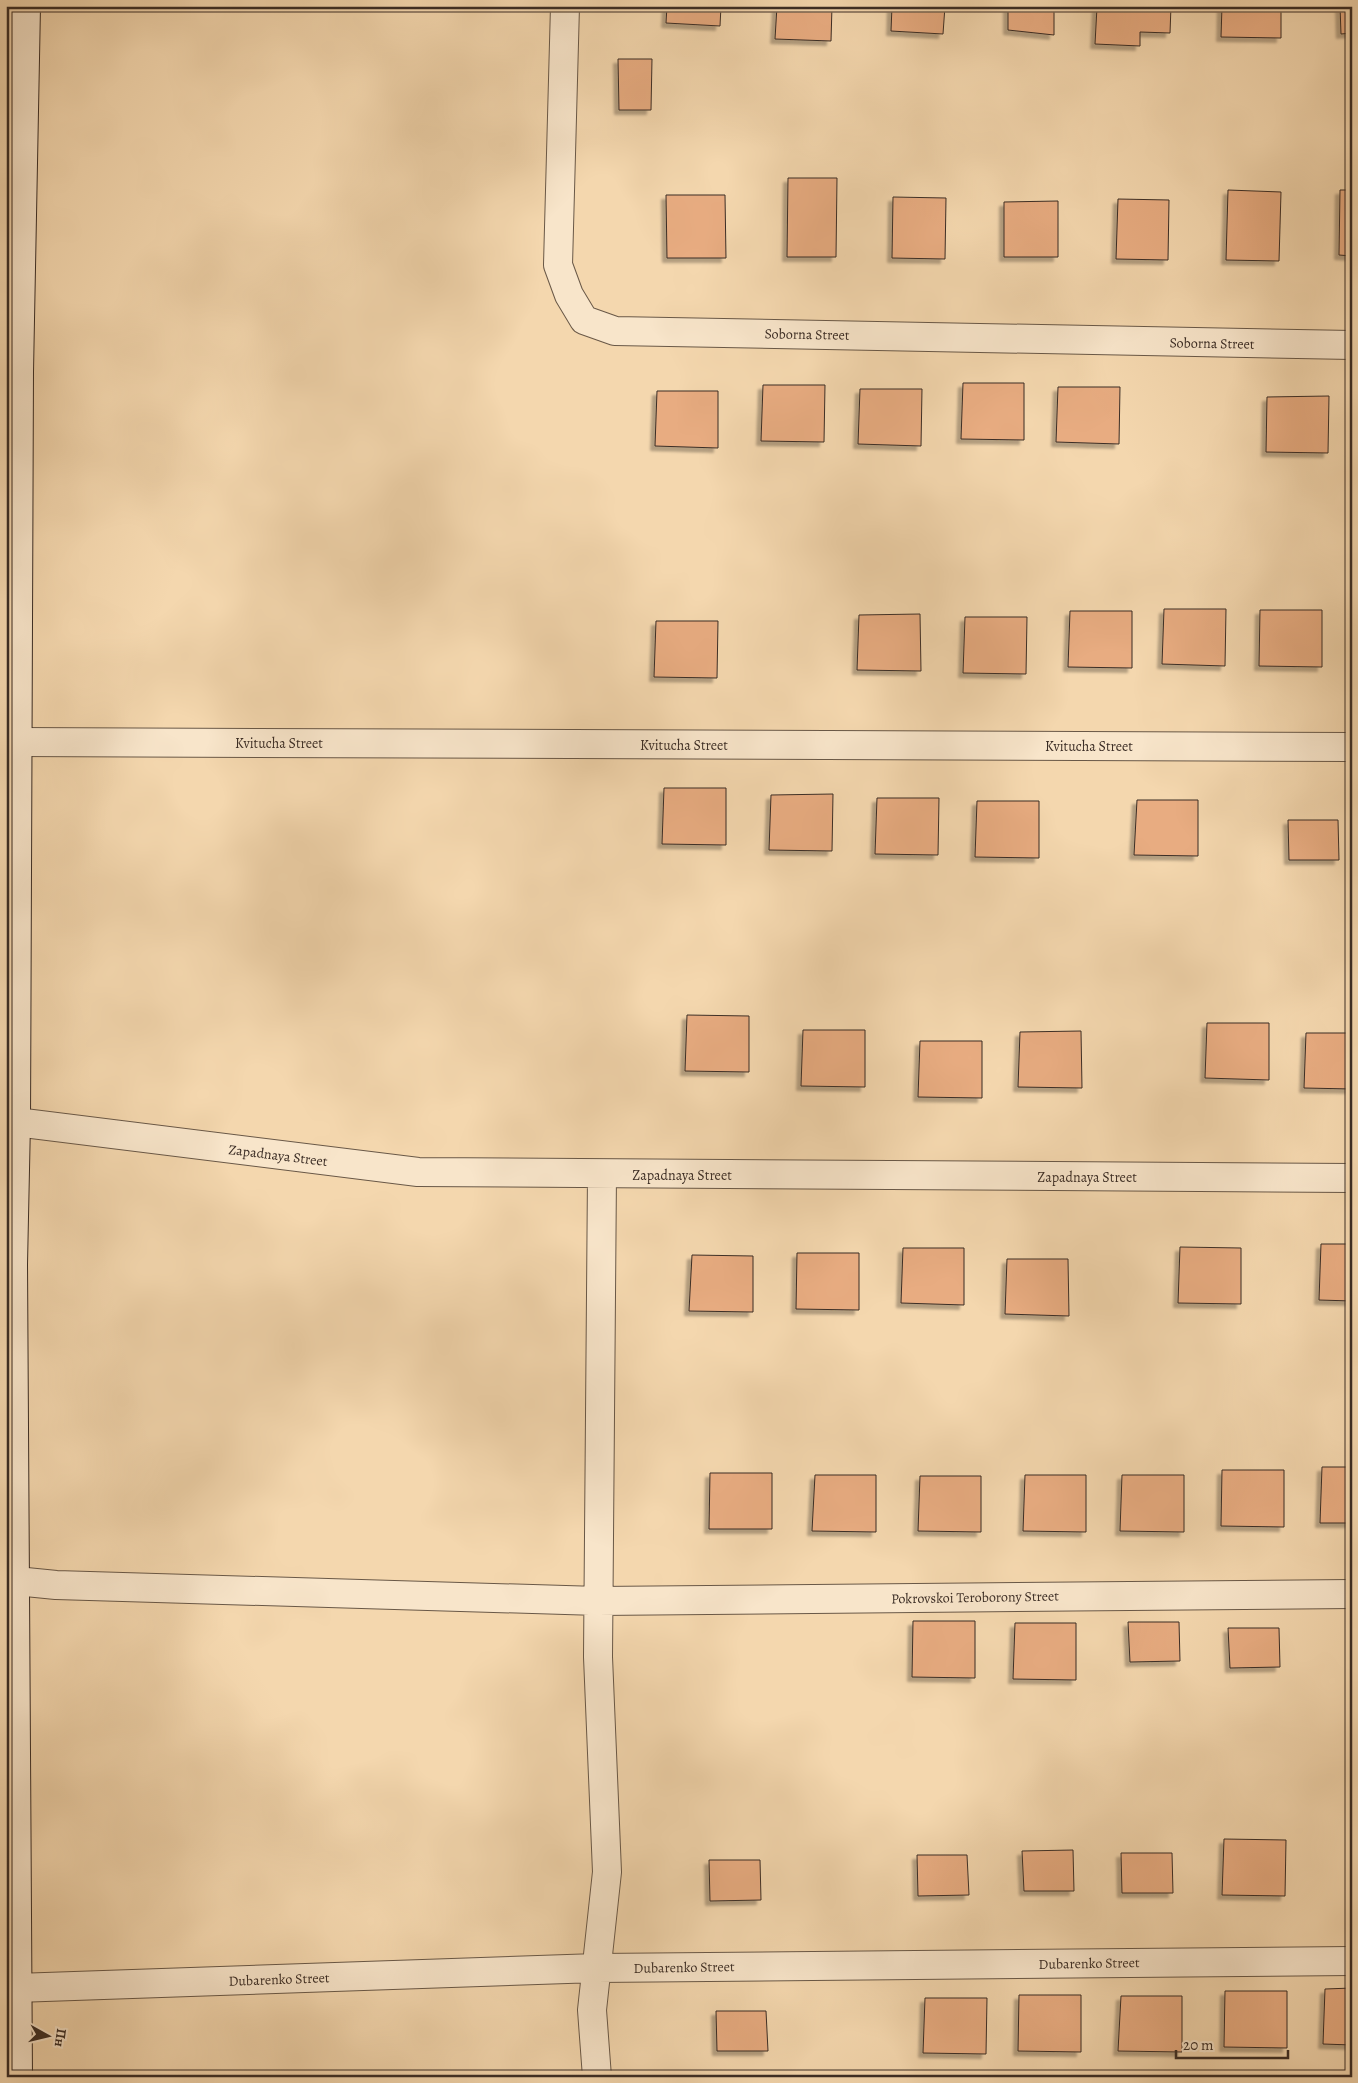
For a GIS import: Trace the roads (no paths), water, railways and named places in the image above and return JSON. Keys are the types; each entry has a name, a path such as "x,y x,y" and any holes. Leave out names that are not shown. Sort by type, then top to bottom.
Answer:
{"street":[{"path":"18,2077 13,1264 16,1122 19,362 26,6"},
{"name":"Soborna Street","path":"565,6 558,265 569,295 584,320 615,331 1352,345"},
{"name":"Kvіtucha Street","path":"17,742 1352,748"},
{"name":"Zapadnaya Street","path":"16,1122 418,1172 1352,1178"},
{"path":"597,2077 592,2010 607,1872 598,1656 602,1174"},
{"name":"Pokrovskoi Teroborony Street","path":"16,1581 66,1585 598,1601 1352,1594"},
{"name":"Dubarenko Street","path":"16,1988 597,1968 1352,1961"}]}
